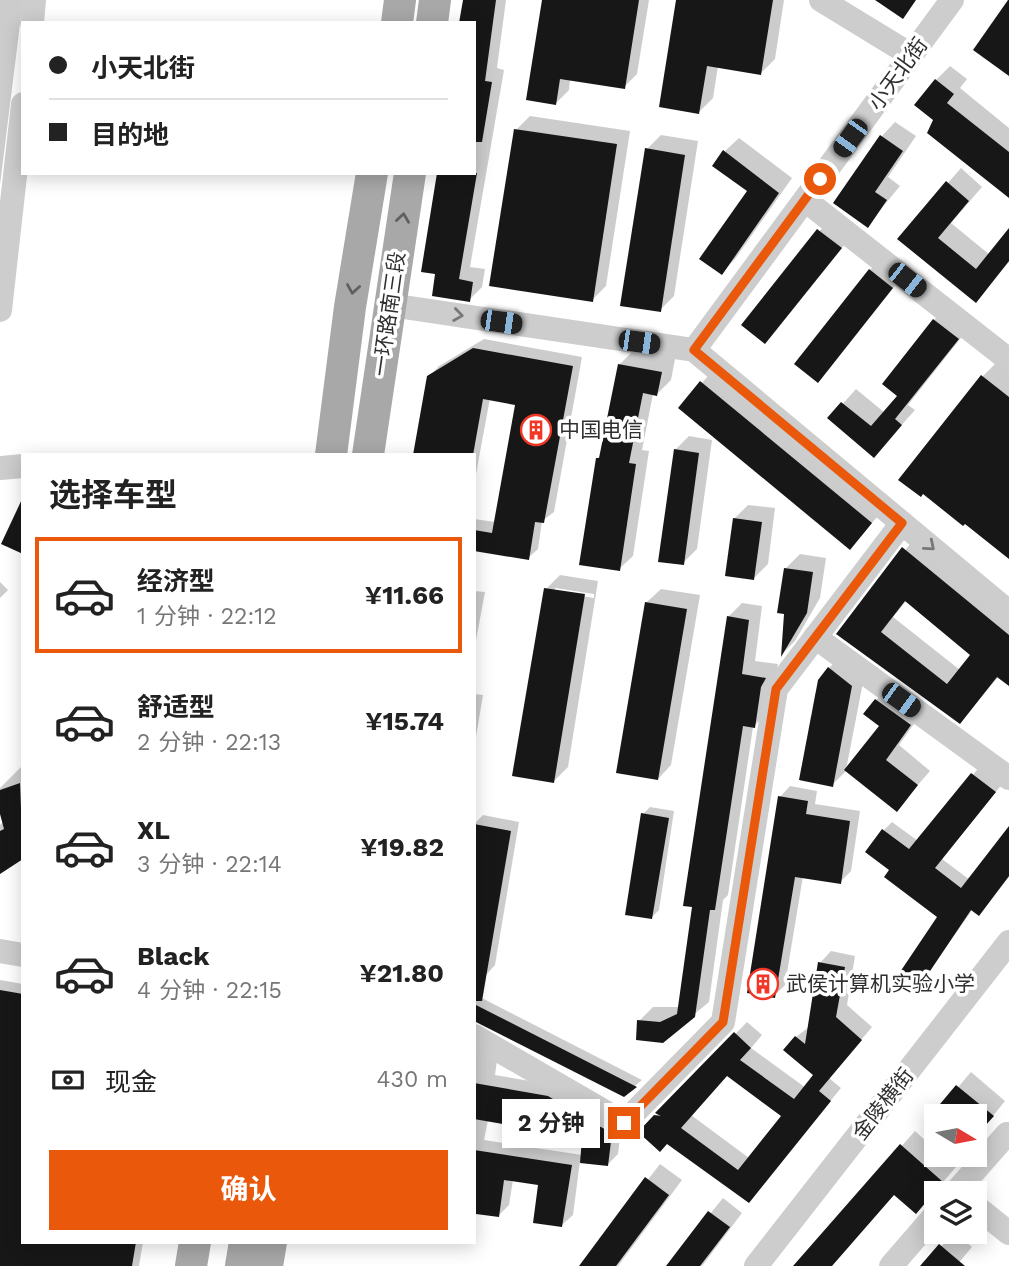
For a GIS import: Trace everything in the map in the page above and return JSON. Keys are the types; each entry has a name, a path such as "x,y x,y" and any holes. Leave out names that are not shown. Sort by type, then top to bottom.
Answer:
{"main road":[{"path":"397,21 400,0"},
{"path":"432,21 436,0"},
{"name":"一环路南三段","path":"331,453 350,307 372,175"},
{"name":"一环路南三段","path":"368,453 410,175"},
{"path":"191,1266 195,1244"},
{"path":"212,1266 215,1244"},
{"path":"241,1266 245,1244"},
{"path":"267,1266 271,1244"}],"street":[{"path":"32,21 34,0"},
{"path":"821,0 911,55"},
{"name":"小天北街","path":"694,350 952,0"},
{"path":"0,310 21,122"},
{"path":"805,200 1009,360"},
{"path":"390,305 694,350 1009,612"},
{"path":"0,468 21,466"},
{"path":"476,1037 624,1123 723,1022 776,689 902,523"},
{"path":"815,637 1009,779"},
{"name":"金陵横街","path":"756,1266 1009,942"},
{"path":"0,951 21,955"},
{"path":"972,1181 1007,1134"},
{"path":"987,1216 1009,1233"},
{"path":"891,1266 924,1228"}],"building":[{"path":"463,0 496,0 485,81 492,82 482,142 476,142 476,21 459,21"},
{"path":"542,0 639,0 625,89 560,79 556,105 526,100"},
{"path":"676,0 773,0 761,75 707,66 699,114 659,107"},
{"path":"875,0 916,0 903,19"},
{"path":"1009,0 1009,76 973,50"},
{"path":"935,79 954,94 947,103 1009,152 1009,198 927,133 933,120 914,105"},
{"path":"514,129 617,144 593,302 489,286"},
{"path":"880,135 903,151 875,192 887,200 868,228 833,203"},
{"path":"645,148 685,155 661,312 620,306"},
{"path":"723,150 779,193 722,275 699,259 747,191 712,166"},
{"path":"477,173 459,279 473,282 470,302 432,296 435,274 421,272 437,175"},
{"path":"946,181 969,201 938,238 976,269 1009,228 1009,261 976,303 897,239"},
{"path":"817,229 842,248 765,344 741,325"},
{"path":"869,269 893,288 818,383 794,364"},
{"path":"933,319 959,339 895,419 902,425 874,458 827,418 841,402 871,426 897,396 882,384"},
{"name":"中国电信","path":"473,348 573,366 544,523 535,522 529,560 476,551 476,530 492,533 515,405 483,399 473,453 413,453 427,376"},
{"path":"618,364 662,372 657,396 643,393 629,463 636,464 620,571 579,565 596,458 599,458"},
{"path":"981,375 1009,397 1009,559 923,494 921,497 898,480"},
{"path":"700,381 872,523 850,550 678,408"},
{"path":"674,449 699,453 684,565 658,562"},
{"path":"21,501 21,553 1,544"},
{"path":"733,518 762,522 754,580 725,576"},
{"path":"902,547 1009,635 1009,686 997,677 960,724 836,634","holes":["905,601 970,655 947,684 881,632"]},
{"path":"784,568 813,572 807,613 781,657 784,614 777,613"},
{"path":"544,588 585,594 554,783 512,776"},
{"path":"645,602 687,609 658,780 616,773"},
{"path":"727,616 749,620 742,674 766,678 761,687 755,728 743,726 715,910 710,910 695,1017 663,1043 636,1040 637,1020 660,1022 677,1014 692,907 683,906"},
{"path":"828,667 852,686 833,787 799,780 818,680"},
{"path":"875,699 911,725 886,760 918,785 897,812 844,770 879,726 863,714"},
{"path":"971,773 996,792 935,868 961,888 1009,826 1009,876 979,916 971,910 918,989 898,975 937,917 884,877 889,870 865,852 882,829 909,849"},
{"path":"20,783 21,860 0,874 0,831 4,829 0,814 0,790"},
{"path":"778,796 808,801 806,814 850,821 841,884 795,877 775,998 747,993"},
{"path":"641,813 669,818 652,919 625,915"},
{"path":"476,824 511,831 482,1001 476,1001"},
{"path":"818,962 845,967 836,1017 862,1040 819,1091 831,1101 749,1203 667,1144 660,1152 638,1132 654,1115 661,1116 655,1113 734,1032 751,1048 740,1060 794,1099 813,1075 783,1050 795,1036 805,1044","holes":["727,1076 781,1116 738,1170 681,1128"]},
{"path":"0,990 21,994 21,1244 136,1244 132,1266 0,1266"},
{"path":"476,1005 637,1087 624,1097 476,1022"},
{"path":"476,1083 548,1096 566,1107 564,1123 601,1127 612,1133 608,1166 580,1163 582,1138 476,1119"},
{"path":"956,1085 979,1104 940,1104"},
{"path":"987,1110 994,1116 987,1124"},
{"path":"900,1144 942,1181 924,1181 924,1205 916,1214 894,1195 832,1266 793,1266"},
{"path":"476,1150 572,1165 562,1227 533,1223 538,1185 504,1180 499,1217 476,1214"},
{"path":"645,1177 669,1195 616,1266 579,1266"},
{"path":"708,1211 730,1227 700,1266 666,1266"},
{"path":"939,1244 965,1266 920,1266"}],"place":[{"name":"中国电信","path":"536,430"},
{"name":"武侯计算机实验小学","path":"763,984"}],"route":[{"path":"624,1123 723,1022 776,689 902,523 694,350 820,179"}]}
